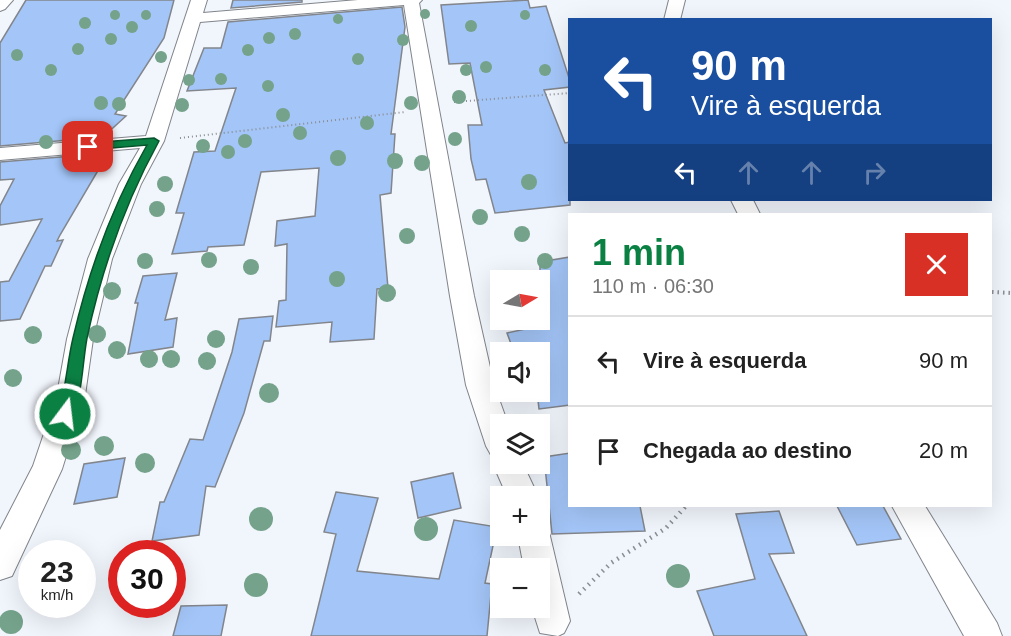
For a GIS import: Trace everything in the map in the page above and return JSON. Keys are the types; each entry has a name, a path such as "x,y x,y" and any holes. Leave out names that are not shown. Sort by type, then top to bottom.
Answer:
{"street":[{"path":"0,6 4,0"},
{"path":"0,564 47,469 71,396 80,339 100,259 130,184 154,141 197,9 412,0 480,385 490,414"},
{"path":"672,18 677,0"},
{"path":"0,154 154,141"},
{"path":"909,507 984,636"},
{"path":"536,546 552,621"}],"path":[{"path":"154,141 430,107 568,93"},
{"path":"992,292 1011,293"},
{"path":"552,621 611,563 666,528 685,507"}],"building":[{"path":"26,0 174,0 164,38 115,114 126,116 103,137 0,146 0,43"},
{"path":"233,0 302,0 302,2 231,8"},
{"path":"528,0 530,8 546,6 568,75 568,87 544,90 565,143 568,142 568,201 570,205 495,213 486,179 476,180 471,159 468,125 482,125 470,63 449,64 441,5"},
{"path":"402,7 405,27 391,134 395,134 391,193 380,195 388,288 377,289 374,339 330,342 332,322 276,327 279,301 286,300 287,244 275,246 277,221 315,216 319,168 261,172 244,245 208,247 207,251 172,254 184,213 176,213 194,152 215,151 236,88 187,91 204,48 221,48 228,22"},
{"path":"85,155 77,163 103,162 57,241 63,240 51,266 45,266 20,319 0,321 0,282 9,281 42,219 0,225 0,206 14,179 0,180 0,162"},
{"path":"568,257 568,405 539,409 538,402 550,402 550,342 510,342 507,333 521,330 550,330 550,270 540,270 540,262"},
{"path":"177,273 165,320 177,318 173,347 128,354 138,303 135,303 143,276"},
{"path":"273,316 270,341 264,341 244,413 215,487 206,486 199,535 152,540 160,502 164,502 190,439 203,440 232,352 239,319"},
{"path":"568,453 568,507 640,507 645,531 552,534 550,486 547,486 546,474 550,474 550,456"},
{"path":"125,458 117,497 74,504 84,464"},
{"path":"453,473 461,508 418,518 411,482"},
{"path":"336,492 378,498 357,571 439,579 454,520 490,526 490,546 493,546 485,583 490,584 487,636 311,636 336,534 324,532"},
{"path":"838,507 884,507 901,539 857,545"},
{"path":"779,511 794,553 769,554 807,636 714,636 697,591 755,579 736,514"},
{"path":"227,605 221,636 173,636 178,618 186,618 186,606"}],"route":[{"path":"65,414 71,396 80,339 100,259 130,184 154,141 88,147"}]}
